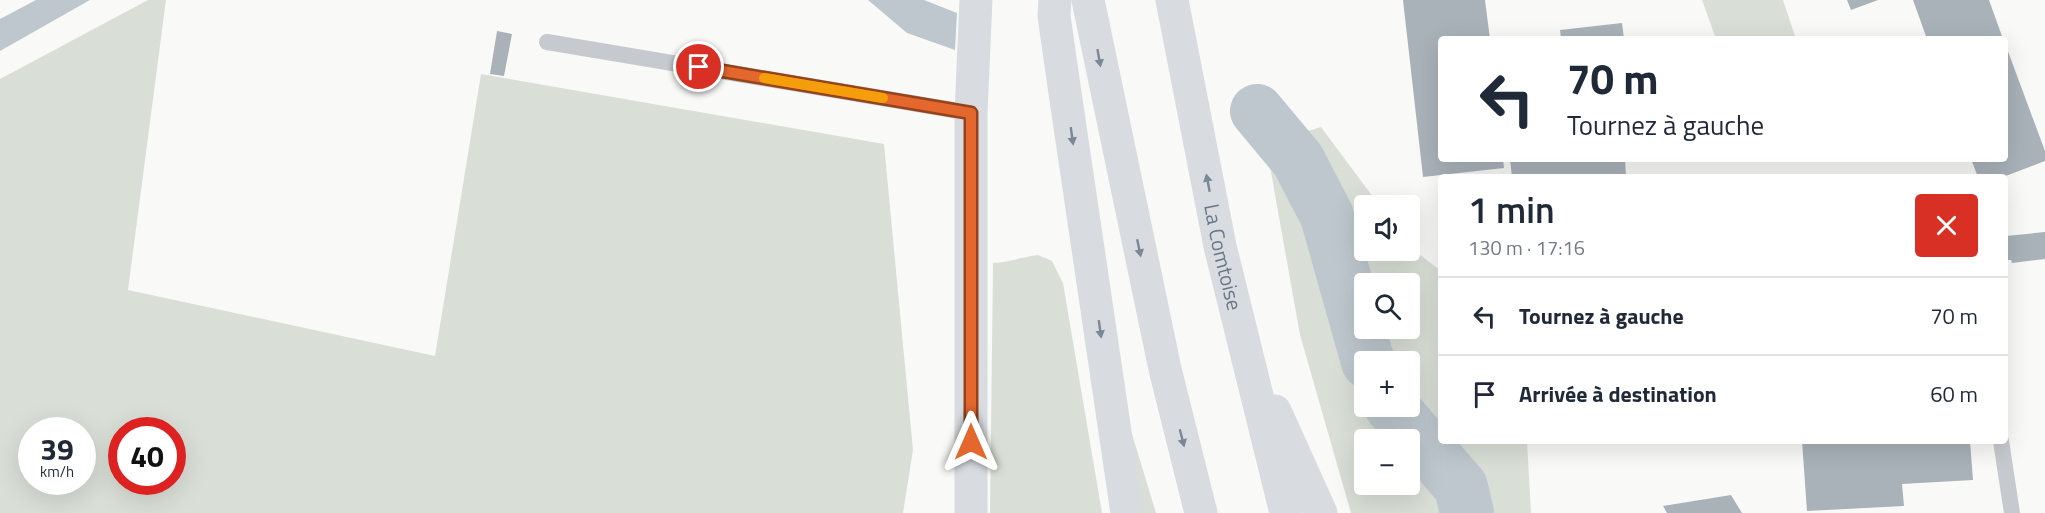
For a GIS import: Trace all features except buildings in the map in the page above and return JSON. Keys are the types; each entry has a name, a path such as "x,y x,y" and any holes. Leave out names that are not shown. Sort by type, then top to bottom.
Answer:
{"main road":[{"path":"970,513 971,113 976,0"},
{"path":"1055,0 1058,39 1127,513"},
{"path":"1088,0 1165,369 1201,513"},
{"name":"La Comtoise","path":"1172,0 1242,343 1286,513"},
{"path":"1242,343 1322,513"}],"lane":[{"path":"547,42 971,113"},
{"path":"2001,444 2012,513"}],"shaded area":[{"path":"36,0 90,0 0,51 0,19"},
{"path":"148,0 166,0 128,290 435,356 481,74 884,144 913,450 903,513 0,513 0,79"},
{"path":"868,0 924,0 957,13 955,50 907,33"},
{"path":"1702,0 1783,0 1795,36 1715,36"},
{"path":"1321,127 1372,195 1354,195 1354,261 1420,261 1420,255 1438,269 1438,444 1527,444 1531,513 1351,513 1300,335 1266,144"},
{"path":"1038,255 1052,261 1063,283 1102,513 990,513 993,263"},
{"path":"1129,424 1156,513 1141,513"}],"waterway":[{"path":"1257,111 1298,160 1327,216 1365,351"},
{"path":"1401,417 1461,487 1467,513"}],"slow traffic":[{"path":"764,78 883,98"}],"route":[{"path":"699,67 971,113 971,442"}]}
